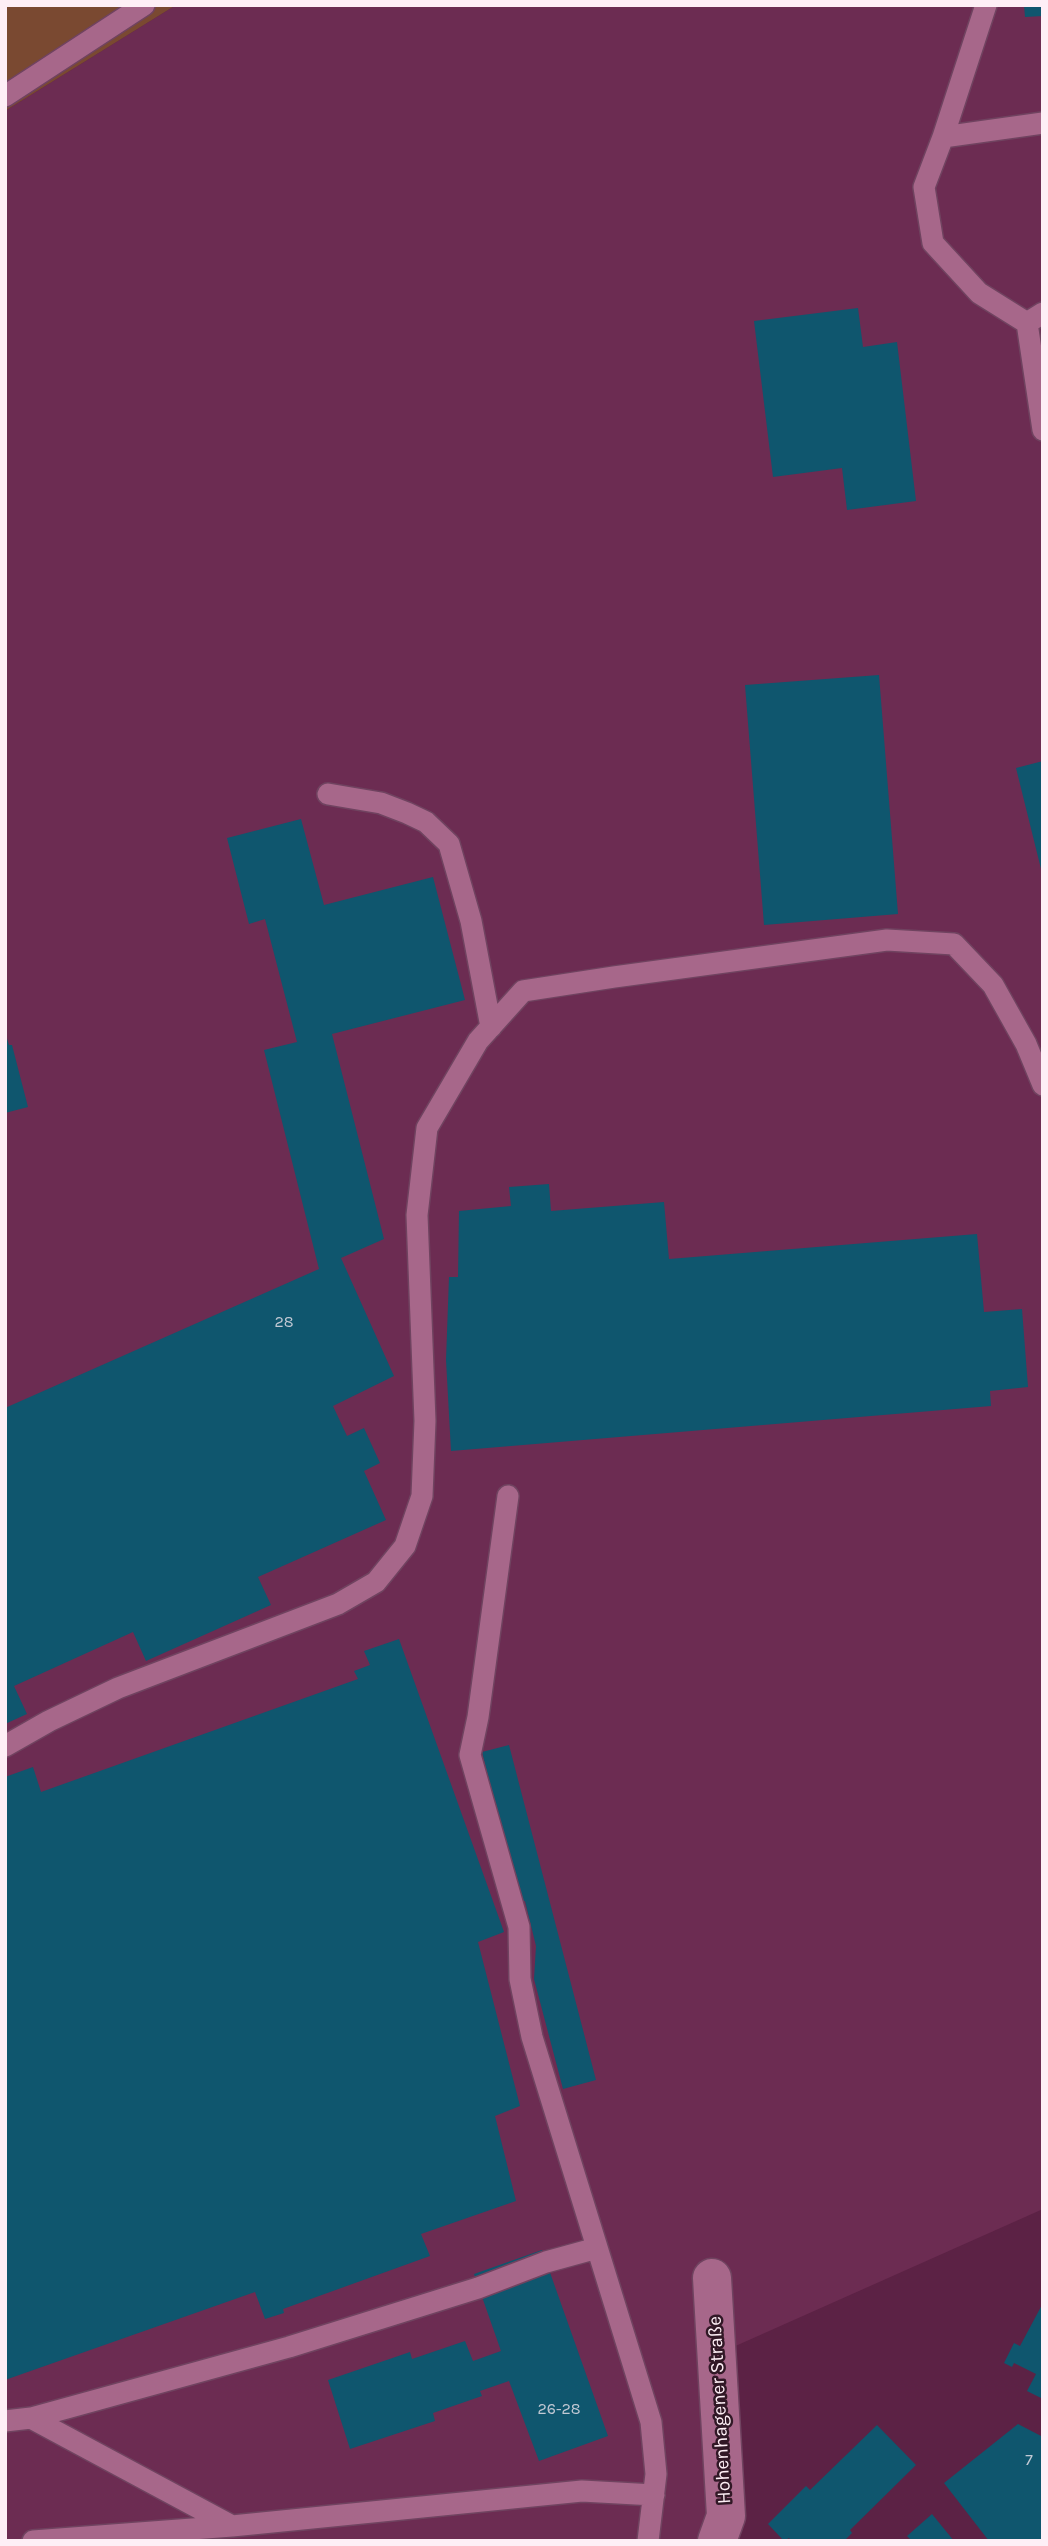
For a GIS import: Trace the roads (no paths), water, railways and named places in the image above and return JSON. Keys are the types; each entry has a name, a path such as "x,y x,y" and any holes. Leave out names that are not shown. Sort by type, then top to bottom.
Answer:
{"street":[{"name":"Hohenhagener Straße","path":"712,2277 726,2516 717,2541"}],"lane":[{"path":"5,96 144,5"},
{"path":"986,5 924,187 933,243 979,293 1035,318 1034,382 1043,430"},
{"path":"943,137 1043,124"},
{"path":"328,794 381,803 407,813 426,822 449,844 471,921 491,1027"},
{"path":"5,1746 49,1721 118,1688 338,1604 376,1582 405,1546 422,1496 425,1420 417,1216 427,1128 478,1041 523,991 887,940 954,944 993,985 1027,1044 1043,1085"},
{"path":"508,1496 478,1717 470,1755 519,1927 520,1979 532,2038 651,2422 656,2474 648,2541"},
{"path":"5,2421 31,2418 289,2347 429,2301 478,2288 546,2262 597,2248"},
{"path":"31,2418 232,2526"},
{"path":"33,2541 232,2526 582,2491 654,2495"}]}
